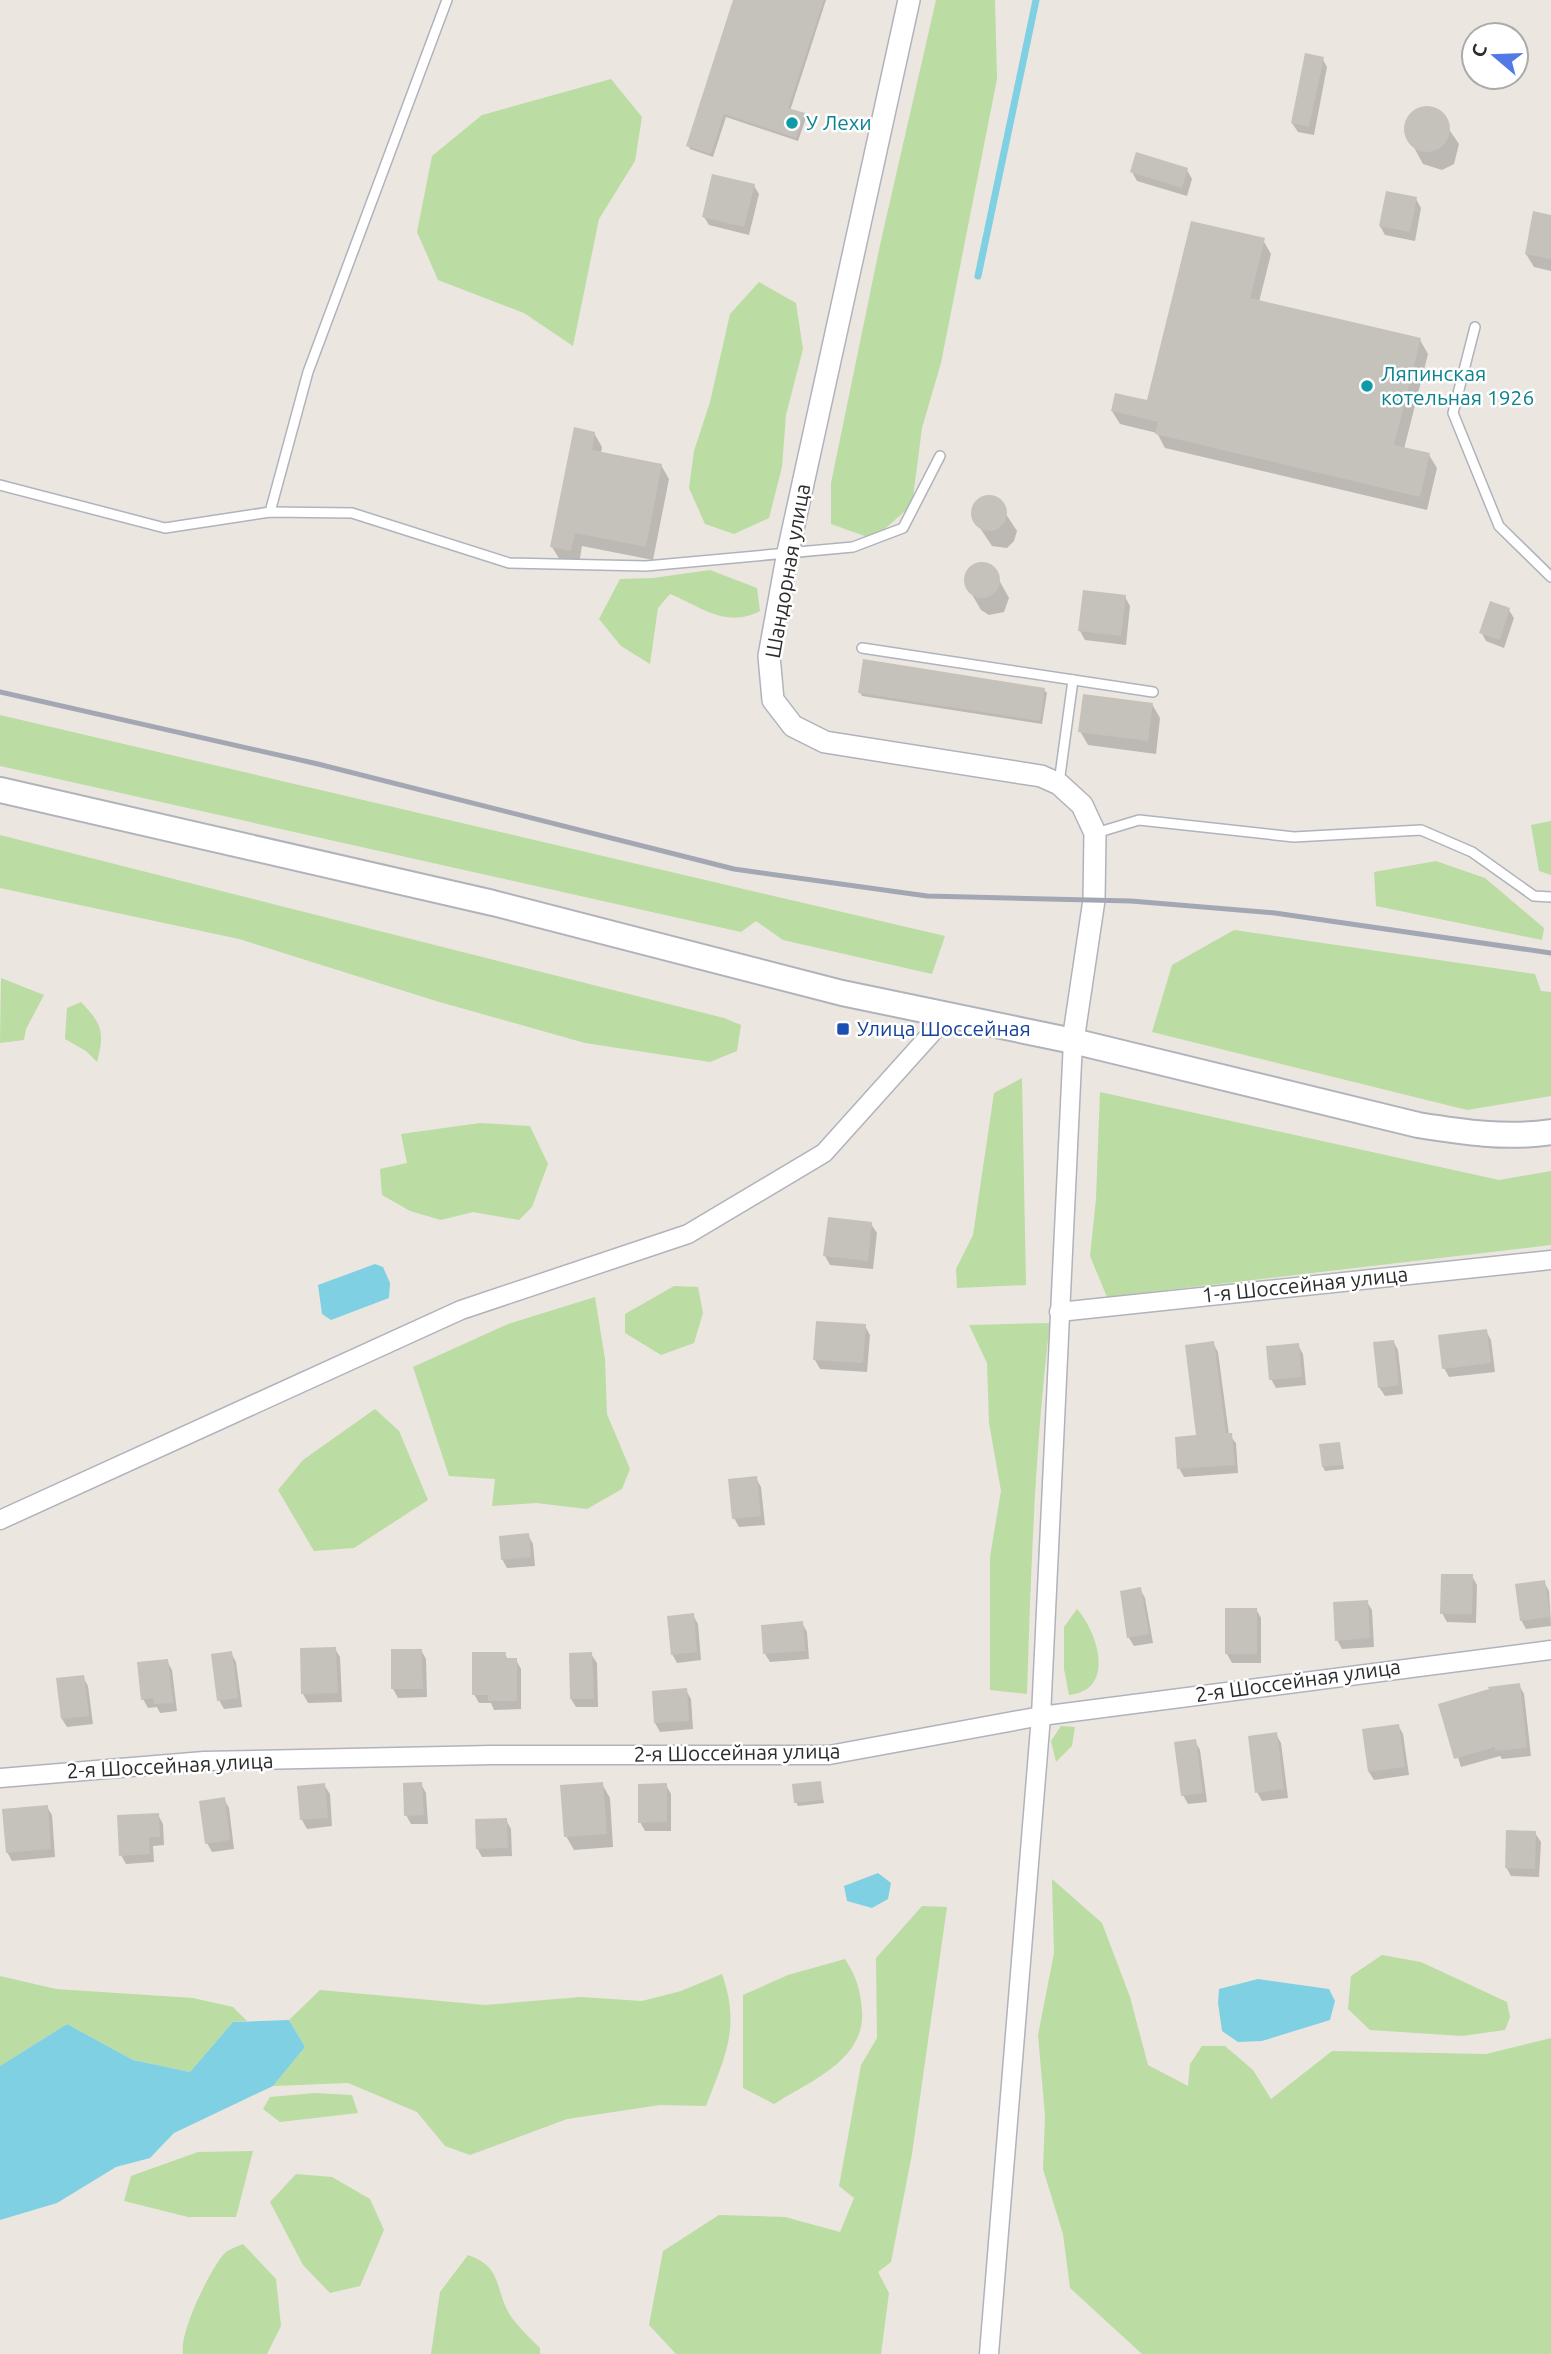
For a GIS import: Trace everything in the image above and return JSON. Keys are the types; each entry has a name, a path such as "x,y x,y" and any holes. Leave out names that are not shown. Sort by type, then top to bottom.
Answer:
{"main road":[{"path":"0,790 494,903 783,978 948,1016 1073,1041 1418,1125 1474,1133 1532,1135 1551,1132"}],"street":[{"name":"Шандорная улица","path":"909,0 788,552 769,656 773,700 793,726 825,742 1041,776 1059,784 1082,805 1095,833 1094,900 1073,1041"},
{"path":"0,1520 461,1310 688,1234 824,1153 948,1016"},
{"path":"989,2354 1041,1716 1073,1041"},
{"name":"1-я Шоссейная улица","path":"1059,1312 1551,1260"},
{"name":"2-я Шоссейная улица","path":"0,1778 204,1761 492,1755 829,1755 1041,1716 1551,1650"}],"lane":[{"path":"270,512 308,372 447,0"},
{"path":"1475,327 1453,413 1499,526 1551,578"},
{"path":"0,485 165,528 270,512 352,513 509,563 646,566 853,547 904,528 940,456"},
{"path":"862,648 1153,692"},
{"path":"1059,784 1073,680"},
{"path":"1095,833 1139,820 1294,837 1421,830 1472,852 1534,897 1551,897"}],"green space":[{"path":"936,0 995,0 997,79 941,363 922,428 912,505 873,539 831,524 831,483 880,245"},
{"path":"611,79 642,117 635,161 599,219 573,346 524,313 438,280 417,232 432,156 482,115"},
{"path":"759,282 796,303 803,349 786,415 782,467 769,518 734,534 705,524 689,488 694,451 710,402 730,314"},
{"path":"710,570 757,588 760,611 736,618 724,617 670,594 658,608 650,664 621,646 599,619 620,579 653,578"},
{"path":"0,715 945,936 932,974 783,940 756,921 741,932 0,766"},
{"path":"1551,821 1551,875 1539,871 1531,825"},
{"path":"0,835 724,1018 741,1025 737,1051 710,1062 585,1043 436,1001 239,939 0,888"},
{"path":"1436,861 1485,878 1544,928 1542,940 1376,906 1374,872"},
{"path":"1234,930 1535,974 1541,991 1551,992 1551,1096 1467,1110 1152,1032 1172,965"},
{"path":"1,978 44,995 26,1029 24,1040 0,1043"},
{"path":"81,1002 100,1029 101,1043 97,1062 86,1051 65,1039 67,1008"},
{"path":"1022,1078 1026,1285 957,1288 956,1269 973,1235 994,1093"},
{"path":"1100,1092 1499,1180 1551,1171 1551,1245 1107,1297 1090,1256 1096,1199"},
{"path":"480,1123 530,1126 548,1164 532,1207 519,1220 473,1212 441,1220 410,1211 382,1195 380,1169 407,1163 401,1134"},
{"path":"674,1286 698,1287 703,1313 694,1343 661,1355 625,1333 625,1314"},
{"path":"595,1297 605,1359 607,1414 630,1469 622,1489 587,1509 536,1503 492,1506 495,1479 449,1476 413,1367 508,1324"},
{"path":"1050,1323 1037,1461 1027,1694 990,1690 990,1557 1001,1491 989,1423 987,1363 969,1325"},
{"path":"375,1409 399,1431 428,1500 354,1548 314,1551 278,1490 303,1460"},
{"path":"1077,1609 1085,1619 1096,1645 1098,1672 1093,1683 1084,1691 1069,1695 1064,1669 1064,1627"},
{"path":"1061,1726 1075,1727 1072,1746 1056,1762 1051,1741"},
{"path":"1052,1879 1102,1923 1130,1997 1148,2065 1188,2086 1190,2064 1202,2046 1225,2046 1253,2070 1271,2099 1332,2051 1486,2054 1551,2038 1551,2354 1142,2354 1070,2288 1063,2234 1043,2169 1045,2116 1038,2035 1054,1953"},
{"path":"922,1906 947,1907 912,2154 891,2262 878,2272 889,2293 881,2354 676,2354 649,2325 663,2251 719,2215 785,2217 840,2232 854,2198 839,2186 861,2065 877,2038 876,1958"},
{"path":"1382,1955 1421,1962 1507,2002 1510,2017 1505,2030 1462,2036 1370,2030 1348,2009 1351,1976"},
{"path":"845,1959 857,1984 862,2010 861,2027 855,2043 845,2056 819,2077 774,2104 743,2088 743,1995 788,1975"},
{"path":"722,1974 728,1993 730,2026 724,2057 706,2106 660,2105 567,2119 470,2155 445,2146 417,2112 348,2083 273,2086 305,2047 289,2020 320,1990 485,2005 581,1997 642,2001 681,1991"},
{"path":"0,1976 56,1989 193,1998 233,2007 247,2021 233,2022 190,2072 133,2060 67,2024 0,2066"},
{"path":"315,2093 352,2095 358,2113 280,2122 263,2109 270,2097"},
{"path":"253,2151 236,2217 188,2217 124,2201 131,2176 198,2152"},
{"path":"296,2174 332,2177 370,2199 384,2230 360,2286 330,2293 303,2265 270,2202"},
{"path":"243,2244 276,2279 281,2326 267,2354 183,2354 190,2318 210,2275 225,2253"},
{"path":"468,2255 479,2260 492,2272 510,2315 540,2348 540,2354 431,2354 440,2292"}],"water":[{"path":"375,1264 383,1267 390,1283 389,1298 331,1320 322,1314 318,1285"},
{"path":"878,1873 891,1883 888,1899 872,1908 847,1901 844,1886"},
{"path":"1258,1979 1329,1989 1335,2001 1330,2020 1262,2041 1238,2042 1222,2031 1219,1989"},
{"path":"289,2020 305,2047 273,2086 174,2133 150,2158 116,2167 57,2203 0,2220 0,2066 67,2024 133,2060 190,2072 233,2022"}],"building":[{"path":"733,0 824,0 788,108 805,113 796,138 724,114 711,154 686,146"},
{"path":"1305,53 1324,57 1309,127 1291,123"},
{"path":"1427,106 1443,113 1450,129 1443,145 1427,152 1411,145 1404,129 1411,113"},
{"path":"1136,152 1188,168 1182,188 1130,172"},
{"path":"712,174 755,184 744,227 702,217"},
{"path":"1386,191 1417,197 1410,232 1379,226"},
{"path":"1533,211 1551,215 1551,259 1525,254"},
{"path":"1191,221 1265,238 1250,298 1421,338 1394,445 1430,453 1420,497 1155,434 1158,422 1111,411 1115,393 1147,400"},
{"path":"574,427 595,432 592,450 662,464 646,547 575,533 571,551 550,547"},
{"path":"989,495 1001,501 1007,513 1001,525 989,531 977,525 971,513 977,501"},
{"path":"982,562 994,568 1000,580 994,592 982,598 970,592 964,580 970,568"},
{"path":"1083,590 1126,595 1121,636 1078,631"},
{"path":"1490,601 1510,608 1500,640 1479,633"},
{"path":"863,659 1045,688 1040,721 858,693"},
{"path":"1083,694 1153,703 1148,741 1078,732"},
{"path":"828,1217 872,1222 868,1261 823,1256"},
{"path":"816,1321 866,1324 863,1363 813,1360"},
{"path":"1487,1329 1491,1363 1442,1369 1438,1335"},
{"path":"1394,1340 1399,1385 1378,1388 1373,1342"},
{"path":"1214,1341 1226,1433 1232,1433 1235,1465 1177,1469 1175,1437 1196,1435 1185,1345"},
{"path":"1299,1343 1302,1377 1269,1380 1266,1346"},
{"path":"1340,1442 1343,1465 1322,1467 1319,1444"},
{"path":"757,1476 761,1516 732,1519 728,1479"},
{"path":"529,1533 531,1557 501,1560 499,1536"},
{"path":"1441,1574 1473,1574 1472,1614 1440,1614"},
{"path":"1545,1580 1550,1617 1520,1621 1515,1584"},
{"path":"1141,1587 1149,1634 1127,1638 1120,1591"},
{"path":"1368,1600 1370,1638 1335,1641 1333,1602"},
{"path":"1225,1608 1257,1608 1257,1654 1225,1654"},
{"path":"694,1613 697,1652 671,1655 667,1616"},
{"path":"803,1621 805,1651 763,1654 761,1625"},
{"path":"336,1647 338,1693 301,1694 300,1648"},
{"path":"391,1649 422,1649 423,1689 391,1689"},
{"path":"232,1651 238,1698 217,1701 211,1654"},
{"path":"472,1652 506,1652 505,1658 517,1658 517,1701 488,1701 488,1695 472,1695"},
{"path":"592,1652 594,1699 570,1699 569,1653"},
{"path":"168,1659 173,1703 154,1704 153,1698 141,1700 137,1662"},
{"path":"84,1675 89,1716 61,1719 56,1678"},
{"path":"1520,1683 1527,1748 1495,1751 1495,1747 1454,1759 1438,1704 1489,1689 1488,1687"},
{"path":"687,1688 689,1721 654,1723 652,1691"},
{"path":"1399,1724 1405,1767 1368,1772 1362,1729"},
{"path":"1277,1732 1284,1789 1255,1793 1248,1736"},
{"path":"1196,1739 1203,1793 1181,1796 1174,1742"},
{"path":"821,1781 823,1800 794,1803 792,1784"},
{"path":"422,1782 424,1815 404,1816 403,1783"},
{"path":"603,1782 607,1834 564,1837 560,1785"},
{"path":"325,1783 328,1818 300,1820 297,1786"},
{"path":"667,1783 667,1822 638,1823 638,1784"},
{"path":"225,1797 230,1840 205,1844 199,1801"},
{"path":"48,1805 51,1849 6,1853 2,1809"},
{"path":"159,1813 160,1837 149,1837 150,1854 119,1856 117,1815"},
{"path":"507,1818 508,1848 476,1849 475,1819"},
{"path":"1506,1830 1536,1831 1535,1869 1505,1868"}],"waterway":[{"path":"978,276 1036,0"}],"railway":[{"path":"0,692 318,764 734,869 927,896 1131,901 1275,913 1551,953"}],"place":[{"name":"У Лехи","path":"792,123"},
{"name":"Ляпинская котельная 1926","path":"1367,386"},
{"name":"Улица Шоссейная","path":"843,1029"}]}
